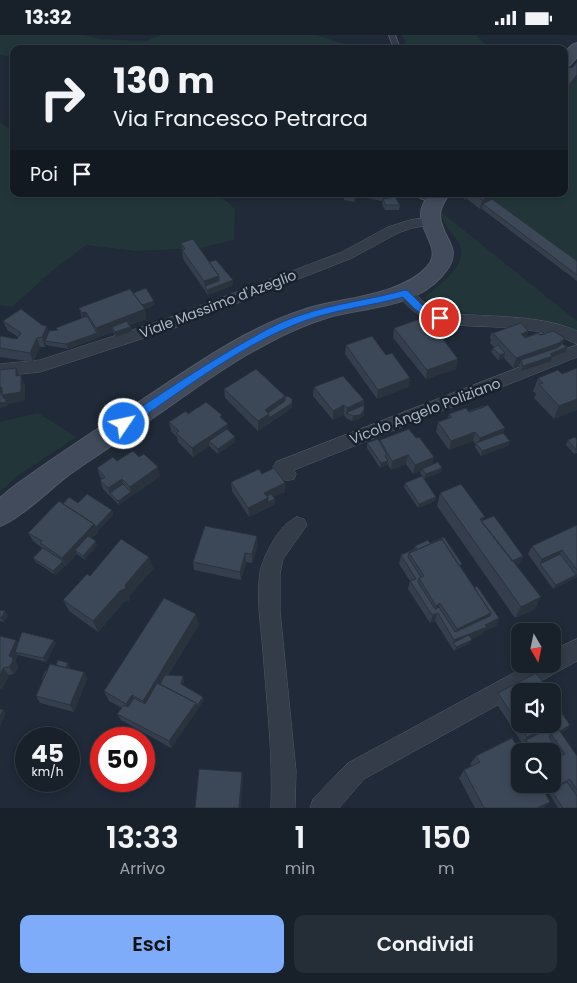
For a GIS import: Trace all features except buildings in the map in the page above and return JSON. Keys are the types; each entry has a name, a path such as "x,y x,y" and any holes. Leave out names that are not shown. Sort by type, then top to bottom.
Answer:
{"main road":[{"path":"568,58 577,48"},
{"path":"0,514 41,480 212,366 272,331 304,317 337,308 372,303 405,293 427,278 442,261 443,251 429,203"}],"street":[{"name":"Viale Massimo d'Azeglio","path":"0,370 40,365 166,325 346,255 393,230 410,224 429,203"},
{"path":"405,293 420,308 440,318 511,323 562,331 577,338"},
{"name":"Vicolo Angelo Poliziano","path":"287,474 282,467 577,351"},
{"path":"283,808 284,771 270,611 270,574 274,556 297,525"},
{"path":"561,658 577,649"},
{"path":"322,808 356,771 534,673"}],"green space":[{"path":"0,35 84,35 101,39 145,41 160,35 316,35 348,45 10,45 10,56 0,55"},
{"path":"402,35 476,35 487,45 406,45"},
{"path":"577,78 577,268 489,197 568,197 568,88"},
{"path":"0,123 10,129 10,197 221,197 235,209 234,240 200,248 136,251 86,245 52,271 12,307 0,305"},
{"path":"441,212 577,321 577,330 538,320 440,310 426,301 426,296 452,273 460,258 459,243 446,225"},
{"path":"38,413 76,437 17,476 0,492 0,422"}],"route":[{"path":"124,424 212,366 272,331 304,317 337,308 372,303 405,293 420,308 440,318"}]}
